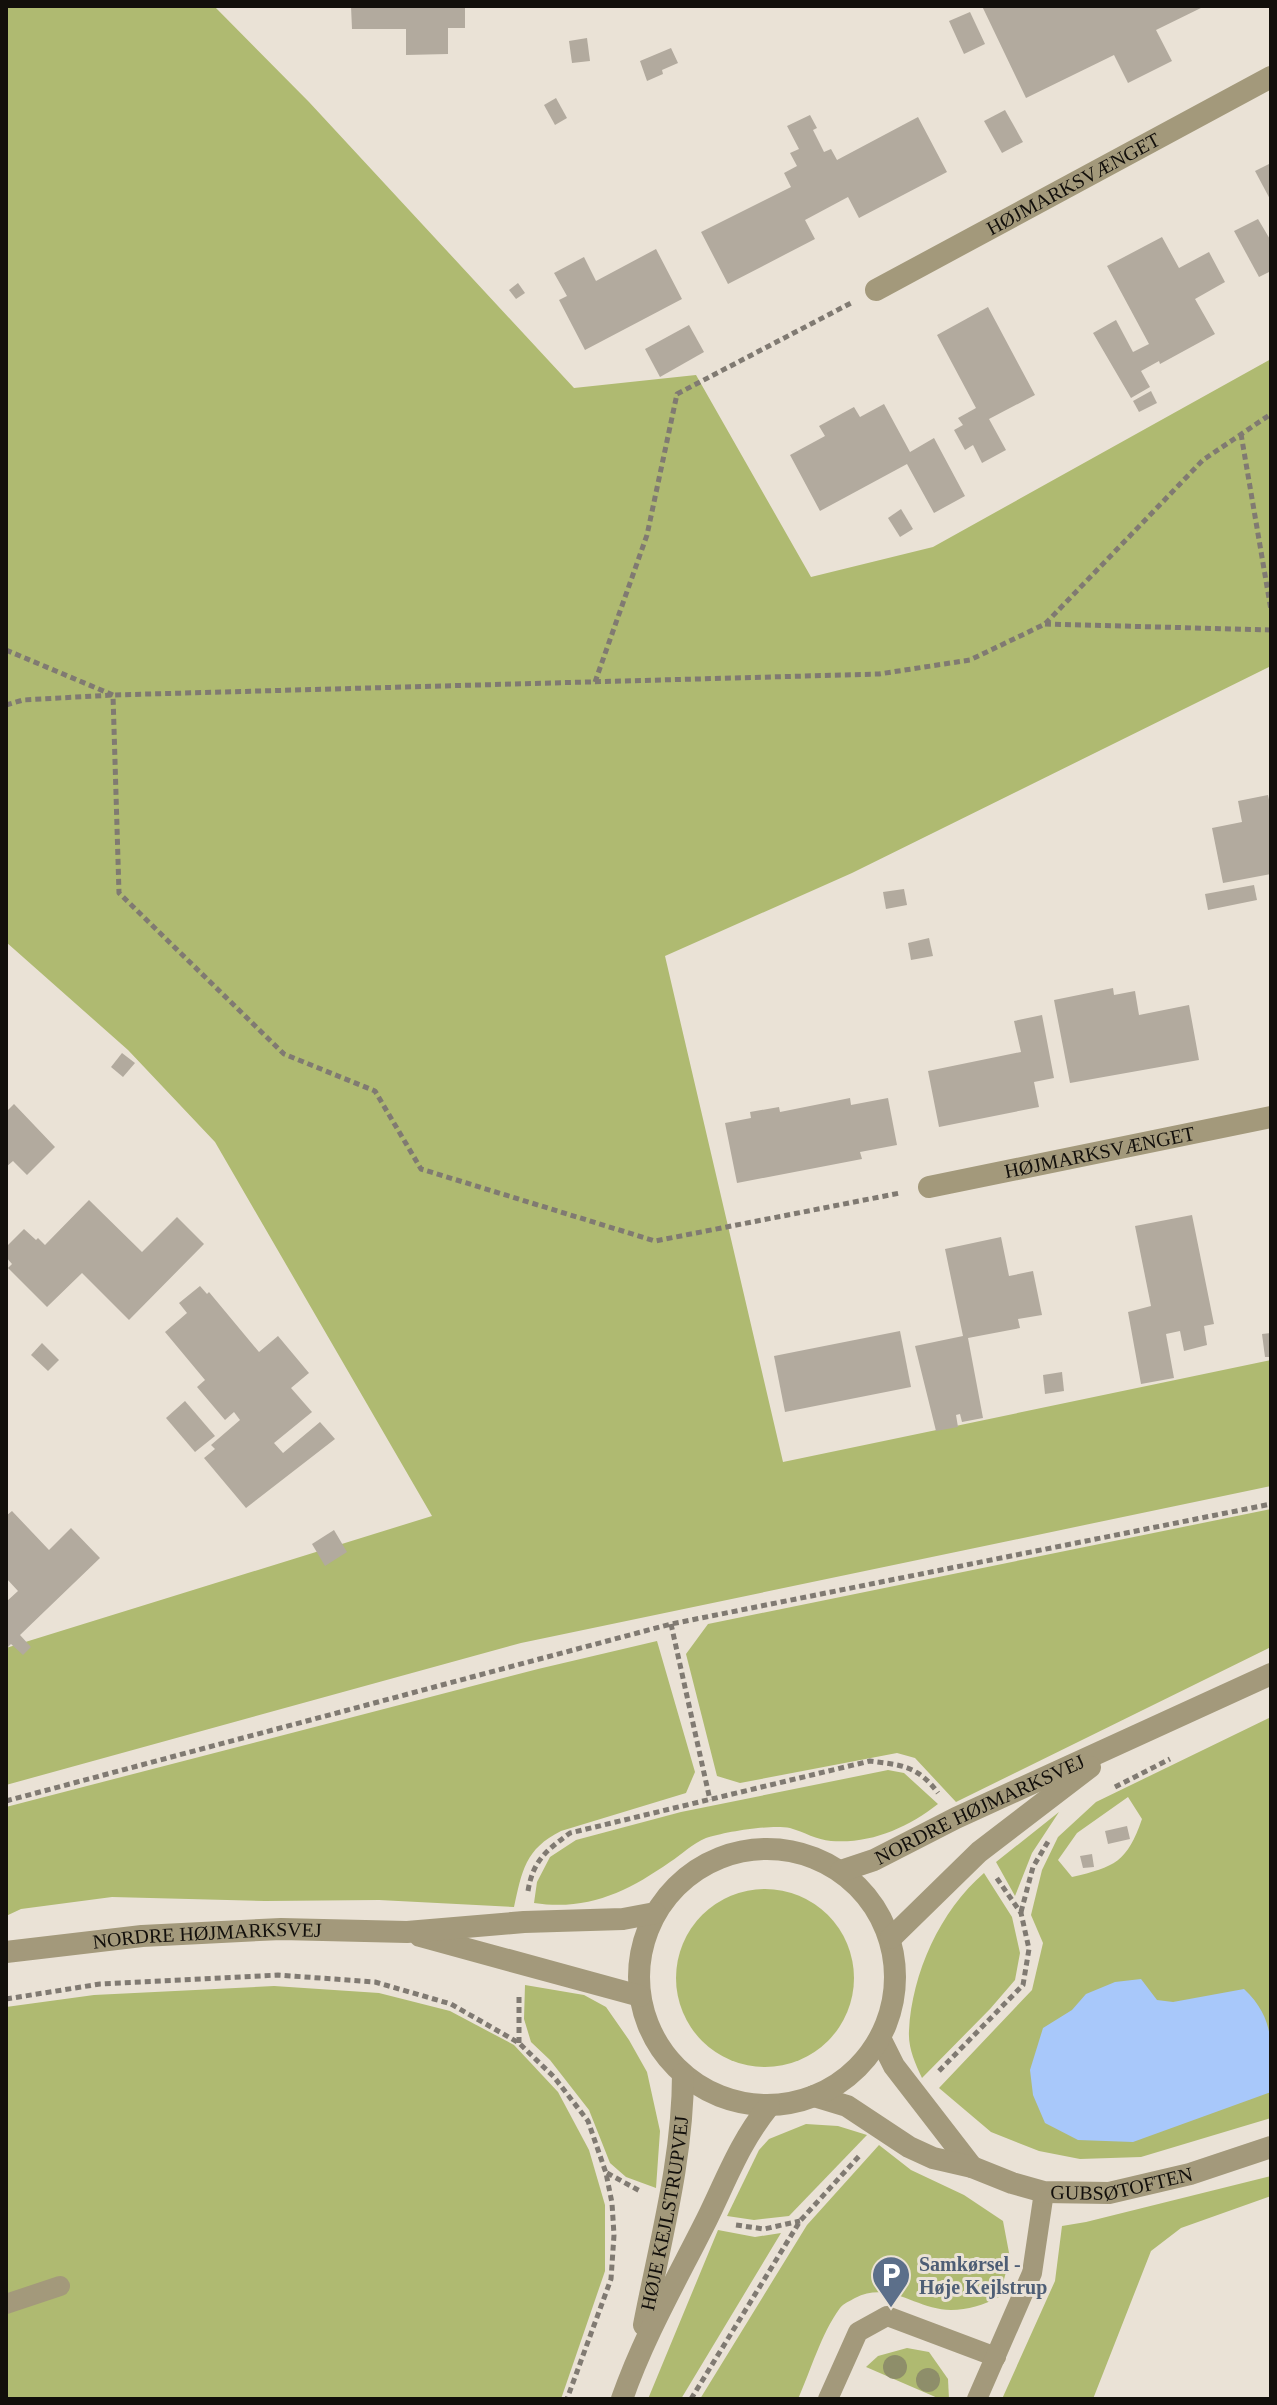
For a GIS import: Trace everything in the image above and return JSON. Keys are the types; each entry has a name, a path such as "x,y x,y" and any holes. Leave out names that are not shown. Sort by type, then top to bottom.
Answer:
{"street":[{"name":"HØJMARKSVÆNGET","path":"876,290 1271,77"},
{"name":"HØJMARKSVÆNGET","path":"929,1187 1271,1117"},
{"name":"NORDRE HØJMARKSVEJ","path":"841,1871 874,1860 956,1818 1271,1674"},
{"name":"NORDRE HØJMARKSVEJ","path":"891,1938 979,1852 1119,1744"},
{"path":"754,1848 784,1849 814,1856 841,1871 862,1889 879,1912 891,1938 896,1967 895,1997 887,2025 873,2052 852,2074 827,2091 799,2102 769,2106 738,2102 709,2091 683,2074 662,2051 648,2025 640,1996 639,1968 644,1939 655,1913 673,1889 697,1869 724,1855 754,1848"},
{"name":"NORDRE HØJMARKSVEJ","path":"6,1952 142,1936 281,1929 407,1932 524,1922 623,1919 655,1913"},
{"name":"NORDRE HØJMARKSVEJ","path":"407,1932 640,1996"},
{"path":"880,2038 894,2066 972,2167"},
{"name":"HØJE KEJLSTRUPVEJ","path":"639,2351 679,2150 683,2074"},
{"name":"GUBSØTOFTEN","path":"814,2096 847,2106 909,2147 933,2158 972,2167 1044,2192 1109,2193 1190,2174 1271,2147"},
{"name":"HØJE KEJLSTRUPVEJ","path":"622,2399 639,2351 708,2216 727,2171 748,2133 769,2106"}],"lane":[{"path":"977,2399 1032,2273 1044,2192"},
{"path":"6,2304 60,2286"},
{"path":"828,2399 858,2332 887,2316 996,2357"}],"path":[{"path":"595,682 647,535 677,394 876,290"},
{"path":"6,705 23,700 113,695 879,674 970,660 1045,624 1203,460 1271,414"},
{"path":"1241,434 1271,610"},
{"path":"1045,624 1271,630"},
{"path":"6,650 113,695"},
{"path":"113,695 119,893 284,1054 375,1091 421,1169 655,1241 929,1187"},
{"path":"6,1801 671,1624 1271,1504"},
{"path":"671,1624 710,1800"},
{"path":"1108,1791 1176,1756"},
{"path":"524,1922 530,1878 543,1852 570,1833 870,1761 907,1765 930,1781 956,1818"},
{"path":"1021,1913 1033,1867 1052,1834"},
{"path":"915,2094 1023,1985 1029,1949 1021,1913 979,1852"},
{"path":"519,1964 519,2043"},
{"path":"6,1999 100,1984 278,1975 375,1982 451,2004 519,2043 554,2077 588,2121 606,2173 612,2203 614,2235 611,2279 567,2399"},
{"path":"691,2399 800,2221 882,2130"}],"green space":[{"path":"6,6 214,6 309,102 574,388 696,375 811,577 933,547 1271,359 1271,666 852,873 665,956 783,1462 1271,1360 1271,1486 521,1643 6,1785 6,1648 432,1516 215,1142 128,1050 6,942"},
{"path":"1271,1509 1271,1647 956,1802 915,1758 897,1753 740,1783 717,1776 686,1654 708,1624"},
{"path":"657,1641 695,1772 686,1793 561,1831 549,1838 527,1862 514,1907 379,1900 112,1897 21,1909 6,1916 6,1807"},
{"path":"1271,1717 1271,2118 1141,2157 1080,2159 1039,2151 991,2132 939,2088 1032,1990 1043,1943 1031,1915 1042,1870 1058,1837 1096,1802","holes":["1128,1797 1142,1819 1125,1854 1109,1866 1072,1877 1058,1860 1077,1833"]},
{"path":"888,1770 904,1773 938,1804 888,1833 860,1840 826,1840 782,1827 748,1829 714,1836 696,1843 638,1882 606,1897 572,1904 534,1903 537,1882 550,1857 576,1840 681,1812"},
{"path":"1059,1812 1032,1853 1015,1896 996,1862"},
{"path":"984,1873 1012,1917 1020,1953 1015,1980 922,2078 912,2055 909,2037 911,2009 922,1966 931,1944 954,1906"},
{"path":"765,1889 799,1896 828,1915 847,1944 854,1978 847,2012 828,2041 799,2060 765,2067 731,2060 702,2041 683,2012 676,1978 683,1944 702,1915 731,1896"},
{"path":"525,1985 584,1995 606,2007 629,2040 647,2072 660,2131 656,2188 626,2177 610,2163 589,2110 550,2060 531,2042 524,2019"},
{"path":"274,1986 379,1993 450,2011 514,2045 558,2092 589,2150 605,2205 605,2271 561,2399 6,2399 6,2007 94,1995"},
{"path":"806,2124 838,2126 867,2135 789,2216 754,2220 727,2216 759,2150 769,2139"},
{"path":"879,2145 911,2170 964,2195 1003,2221 1010,2258 999,2297 975,2306 951,2310 927,2306 892,2294 868,2293 845,2303 833,2318 798,2399 700,2399 807,2225"},
{"path":"1271,2176 1271,2196 1181,2228 1151,2251 1093,2399 1002,2399 1055,2281 1062,2226"},
{"path":"718,2230 755,2237 781,2233 681,2399 648,2399"},
{"path":"907,2348 929,2352 948,2379 949,2399 940,2399 866,2367 878,2356"}],"water":[{"path":"1141,1979 1157,2000 1173,2002 1244,1989 1255,2001 1267,2024 1271,2049 1271,2092 1133,2142 1078,2140 1045,2123 1033,2095 1030,2070 1043,2028 1072,2010 1086,1994 1115,1982"}],"building":[{"path":"351,6 465,6 465,28 448,28 448,54 406,55 406,29 352,29"},
{"path":"982,6 1205,6 1156,30 1172,61 1128,83 1114,55 1026,98"},
{"path":"970,12 985,44 964,54 949,21"},
{"path":"587,38 590,61 572,63 569,41"},
{"path":"671,48 678,63 647,81 640,61"},
{"path":"556,98 567,118 555,125 544,105"},
{"path":"1005,110 1023,142 1002,153 984,121"},
{"path":"810,115 817,128 813,130 824,152 831,149 837,160 918,117 947,172 859,218 848,197 805,220 815,239 728,284 701,232 791,187 784,173 797,166 790,153 799,149 787,126"},
{"path":"1271,163 1271,201 1255,171"},
{"path":"1258,219 1271,241 1271,271 1259,277 1234,231"},
{"path":"1162,237 1179,268 1209,252 1225,282 1195,299 1215,334 1141,371 1150,387 1131,398 1093,333 1116,320 1133,352 1149,344 1107,266"},
{"path":"656,249 682,299 585,350 559,300 567,296 554,273 584,257 596,281"},
{"path":"518,283 525,293 516,299 509,290"},
{"path":"988,307 1035,395 989,419 1006,450 982,463 973,445 965,450 954,430 963,425 958,418 976,408 937,335"},
{"path":"689,325 704,352 660,377 645,349"},
{"path":"1151,391 1157,403 1139,412 1133,401"},
{"path":"884,404 910,452 934,438 965,496 934,513 907,464 820,511 790,455 825,436 819,426 854,407 860,417"},
{"path":"901,509 913,529 900,537 888,518"},
{"path":"1268,795 1271,809 1271,874 1223,883 1212,828 1242,822 1238,801"},
{"path":"1254,885 1257,900 1208,910 1205,894"},
{"path":"904,889 907,905 886,909 883,892"},
{"path":"929,938 933,956 911,960 908,943"},
{"path":"1113,988 1114,995 1135,991 1139,1015 1189,1005 1199,1060 1070,1083 1054,1000"},
{"path":"1042,1015 1054,1078 1034,1082 1039,1107 939,1127 928,1071 1021,1052 1014,1021"},
{"path":"122,1053 135,1063 123,1077 111,1067"},
{"path":"850,1098 851,1105 888,1098 897,1145 860,1152 862,1159 737,1183 725,1123 751,1118 750,1112 779,1107 780,1112"},
{"path":"14,1104 55,1147 27,1175 13,1161 6,1167 6,1112"},
{"path":"89,1200 142,1252 177,1217 204,1244 129,1320 82,1273 47,1307 8,1268 12,1264 6,1257 6,1247 24,1229 45,1245"},
{"path":"1192,1215 1214,1324 1204,1326 1207,1345 1184,1351 1180,1331 1166,1334 1174,1378 1141,1384 1128,1312 1151,1306 1135,1226"},
{"path":"1001,1237 1009,1276 1033,1271 1042,1315 1018,1319 1020,1328 968,1338 983,1418 962,1422 960,1414 956,1415 958,1427 936,1431 915,1346 963,1336 945,1249"},
{"path":"200,1286 207,1294 209,1292 259,1352 278,1336 309,1373 291,1388 312,1412 274,1443 283,1453 320,1422 335,1439 246,1508 204,1458 215,1449 211,1445 240,1420 234,1412 225,1420 197,1387 205,1380 165,1332 187,1313 179,1303"},
{"path":"900,1331 911,1387 785,1412 774,1356"},
{"path":"1271,1333 1271,1357 1265,1357 1262,1334"},
{"path":"42,1343 59,1360 48,1371 31,1355"},
{"path":"1062,1372 1064,1391 1045,1394 1043,1375"},
{"path":"185,1401 215,1436 195,1452 166,1418"},
{"path":"12,1511 49,1550 71,1528 100,1558 20,1635 31,1647 23,1655 11,1644 6,1645 6,1602 18,1591 6,1578 6,1516"},
{"path":"334,1530 347,1552 325,1566 312,1544"},
{"path":"1127,1826 1130,1839 1108,1844 1105,1831"},
{"path":"1092,1854 1094,1867 1083,1868 1080,1856"}],"place":[{"name":"Samkørsel - Høje Kejlstrup","path":"891,2309"}]}
